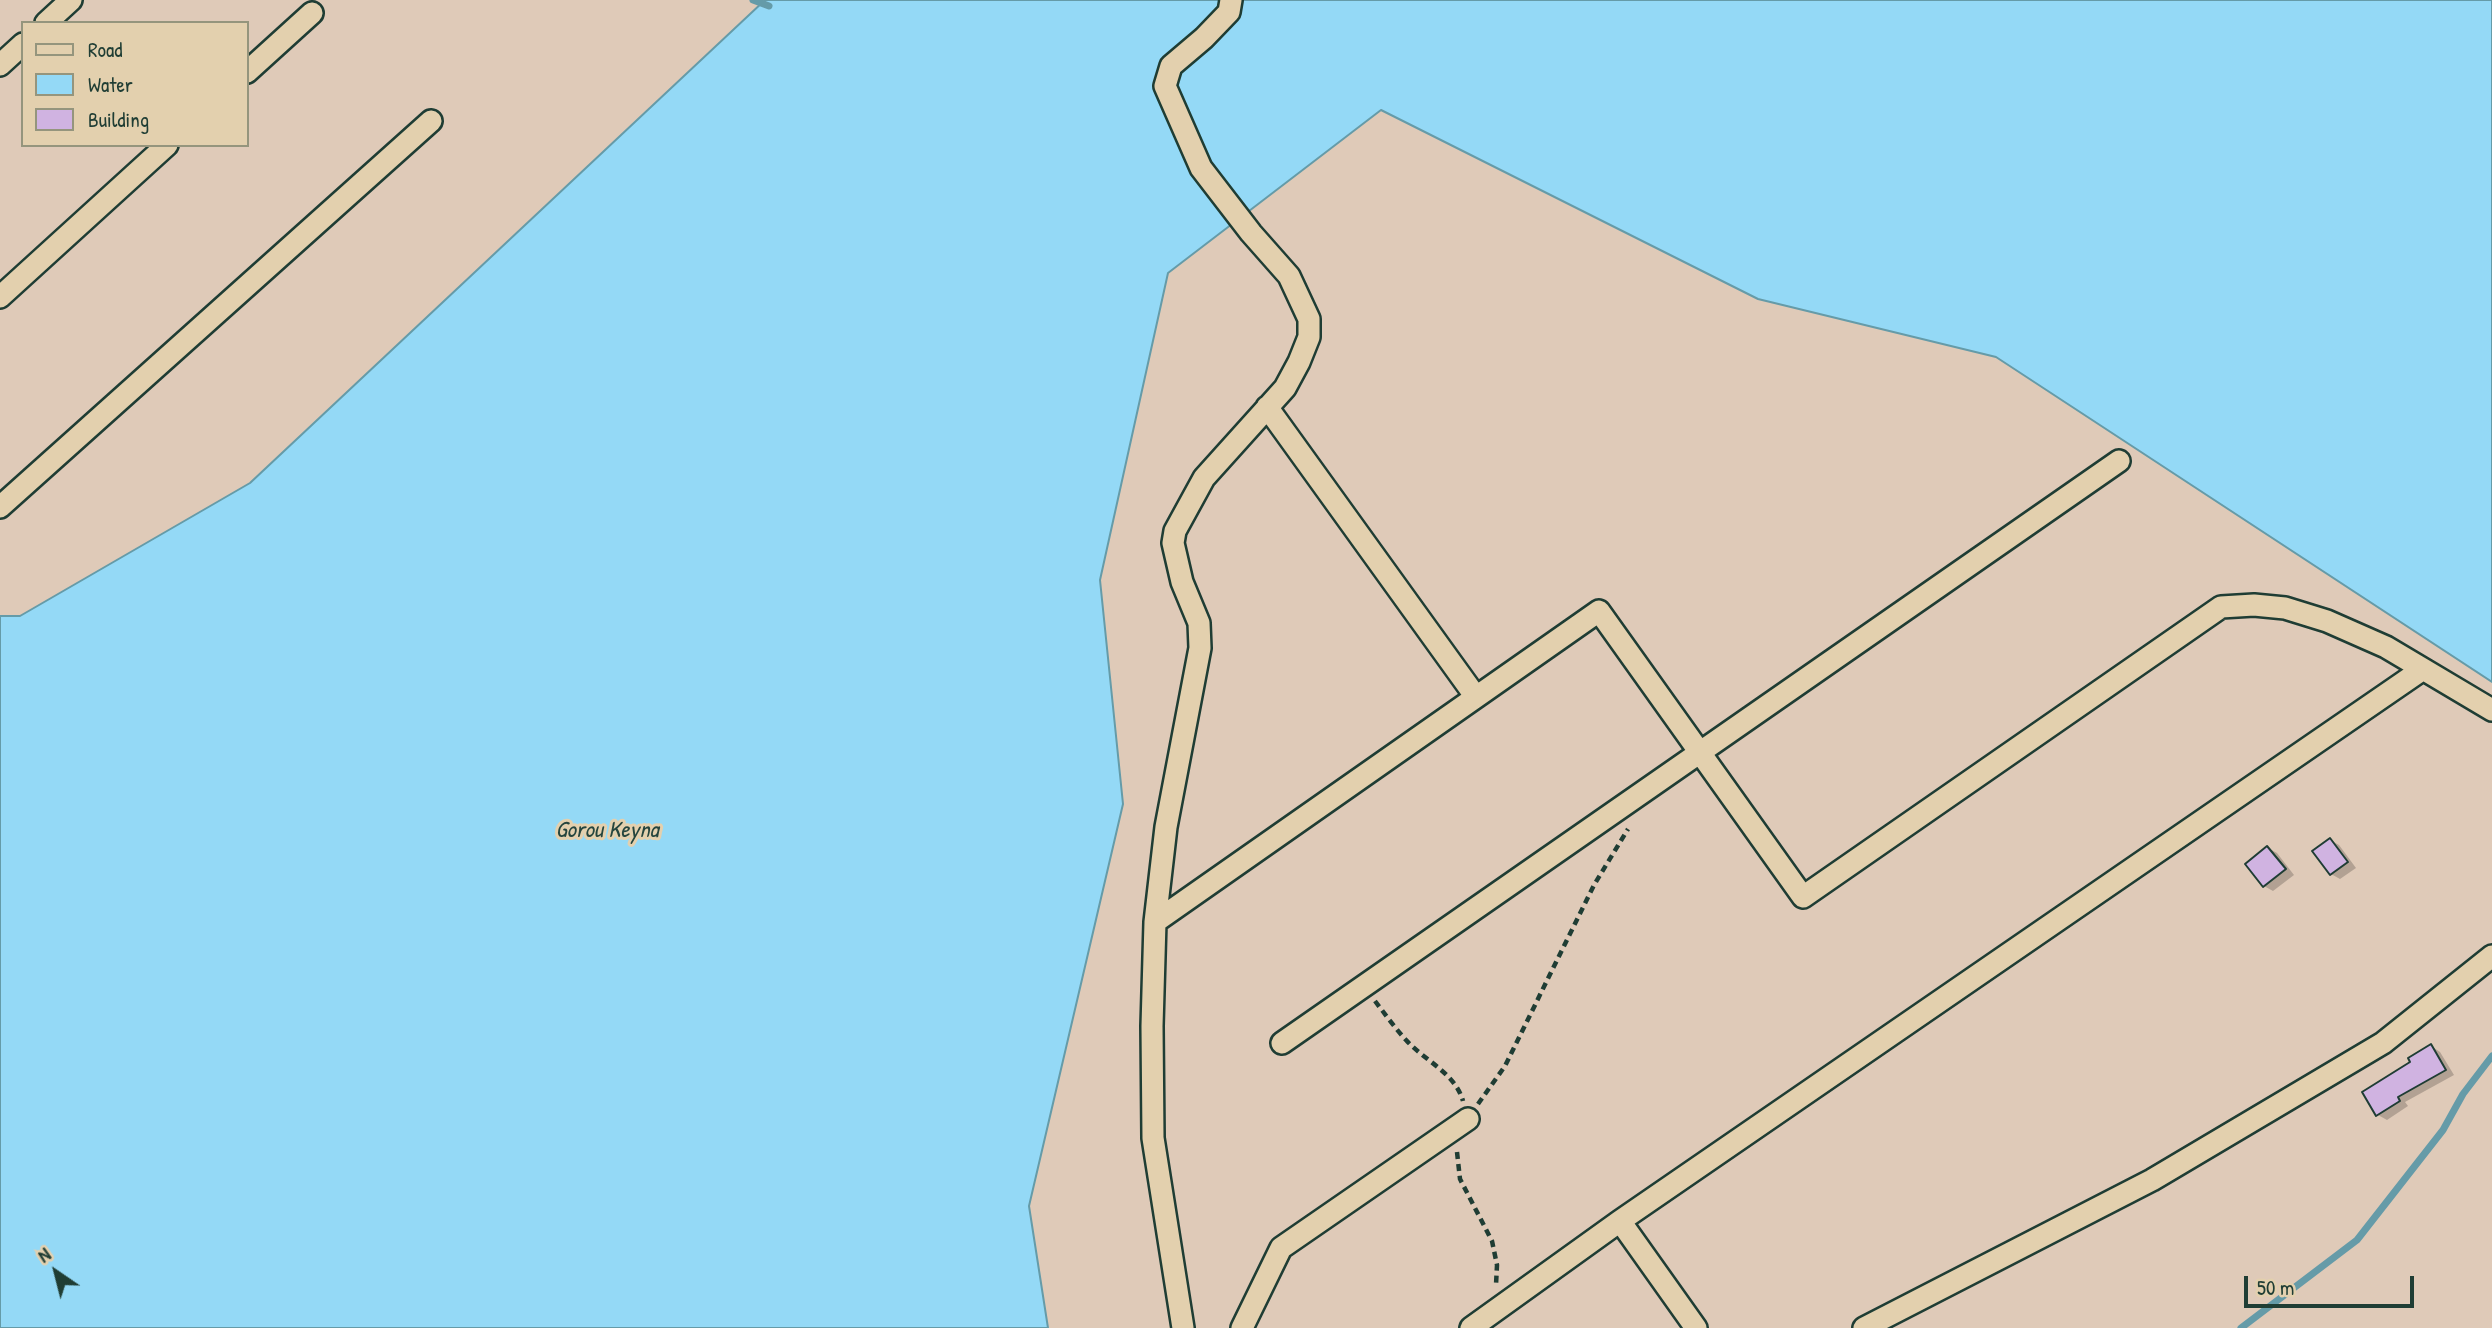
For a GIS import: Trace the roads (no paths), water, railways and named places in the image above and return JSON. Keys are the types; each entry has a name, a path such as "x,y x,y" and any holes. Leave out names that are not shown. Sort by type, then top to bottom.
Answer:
{"street":[{"path":"48,21 71,0"},
{"path":"1182,1328 1153,1138 1155,922 1167,827 1200,648 1199,623 1182,582 1173,543 1175,531 1204,478 1285,388 1308,337 1309,319 1289,276 1200,168 1165,86 1171,65 1230,12 1231,0"},
{"path":"248,71 312,13"},
{"path":"0,65 21,46"},
{"path":"0,507 431,121"},
{"path":"0,297 165,147"},
{"path":"1267,407 1476,697"},
{"path":"1282,1043 2119,461"},
{"path":"1155,922 1599,611 1803,897 2221,607 2254,605 2286,608 2327,621 2386,647 2492,710"},
{"path":"1471,1328 1620,1221 2423,669"},
{"path":"1864,1328 2164,1174 2383,1043 2492,956"},
{"path":"1242,1328 1281,1248 1468,1119"},
{"path":"1620,1221 1696,1328"}],"water":[{"name":"Gorou Keyna","path":"765,0 2492,0 2492,682 1996,357 1758,299 1381,110 1168,273 1100,580 1123,804 1029,1206 1048,1328 0,1328 0,616 20,616 250,483"}],"waterway":[{"path":"753,0 769,6"},
{"path":"2241,1328 2357,1240 2443,1130 2463,1094 2492,1056"}]}
